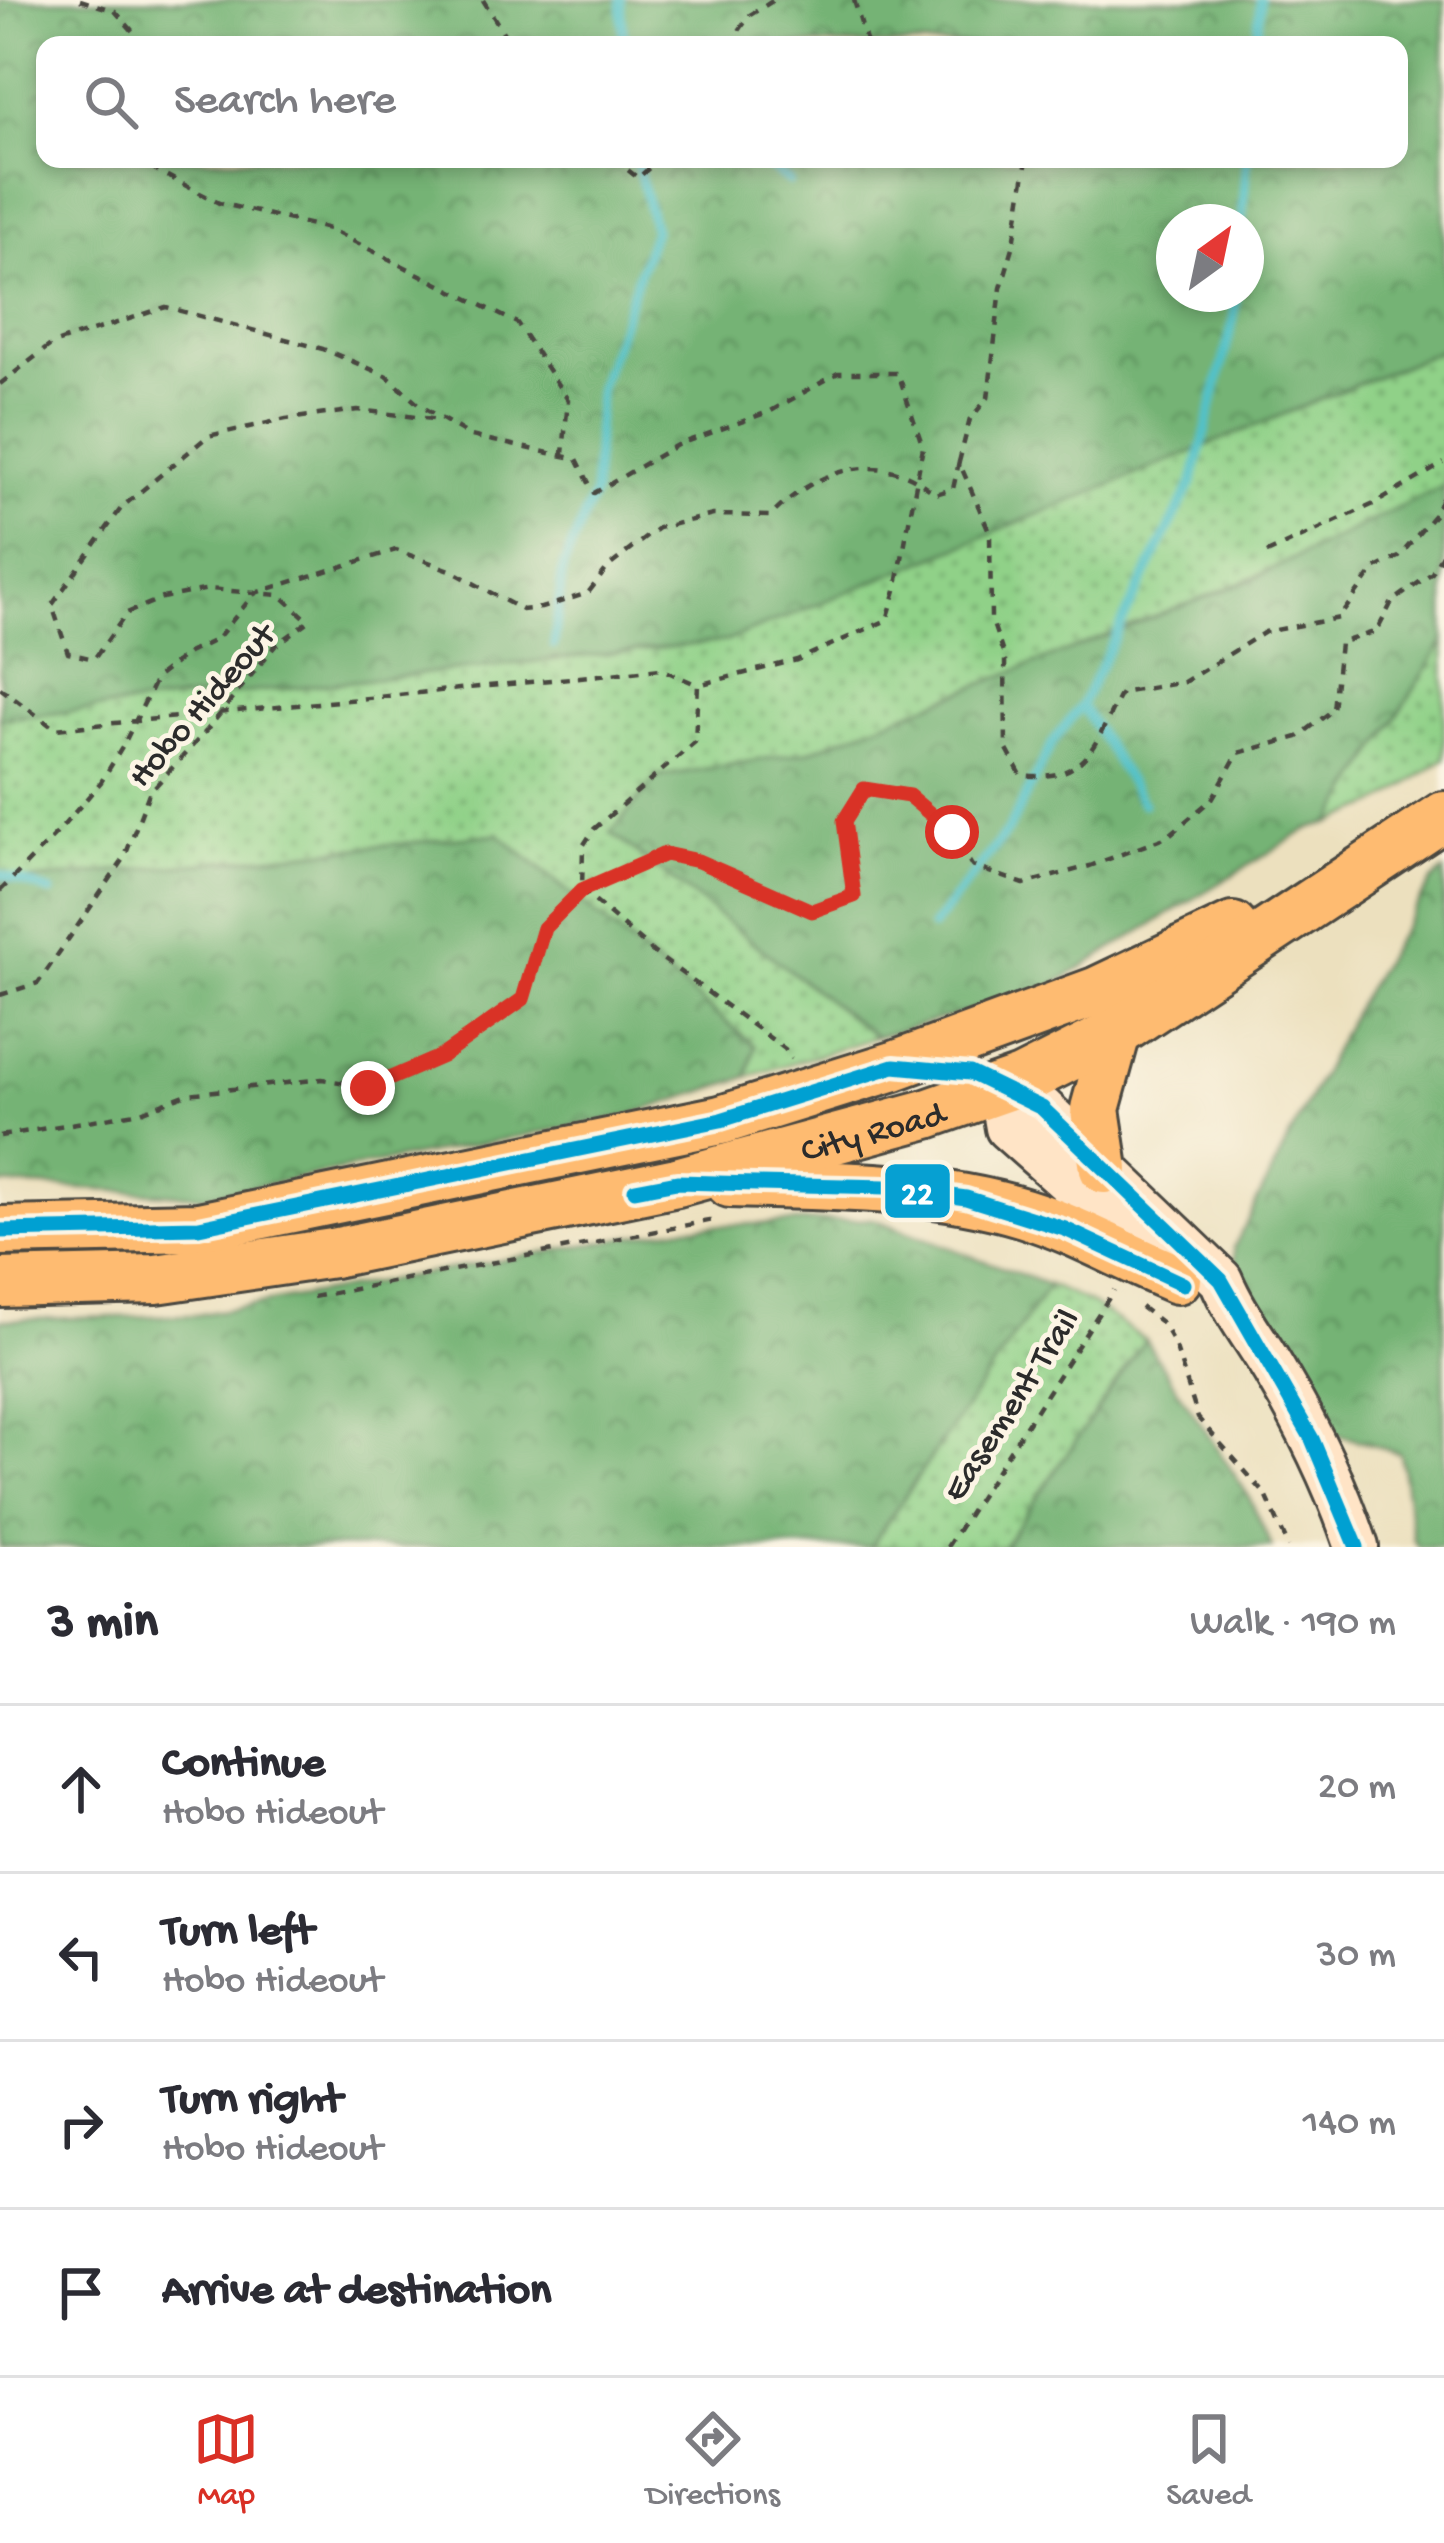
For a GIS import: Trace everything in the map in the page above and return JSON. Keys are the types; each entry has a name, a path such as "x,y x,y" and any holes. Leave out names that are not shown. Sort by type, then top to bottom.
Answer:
{"highway":[{"name":"City Road","path":"0,1283 156,1279 333,1253 677,1182 927,1114 1000,1088 1107,1012 1400,847 1444,816"},
{"name":"City Road","path":"0,1232 199,1227 721,1120 894,1066 1107,1012"},
{"path":"1104,1169 1095,1109 1107,1012"},
{"path":"894,1066 970,1073 1000,1088"},
{"path":"677,1182 886,1187 966,1198 1027,1214 1177,1279"}],"main road":[{"path":"1000,1088 1042,1108 1221,1280 1235,1314 1292,1400 1343,1505 1357,1547"},
{"path":"1000,1088 1007,1128 1204,1304 1235,1314"}],"path":[{"path":"80,0 115,11 137,36"},
{"path":"483,0 506,36"},
{"path":"735,36 750,15 774,0"},
{"path":"854,0 865,36"},
{"path":"152,168 218,203 329,229 517,322 568,400 563,456"},
{"path":"625,168 638,178 649,168"},
{"path":"0,891 94,791 124,746 157,677 188,652 217,638 255,593 396,550 436,563 522,610 542,608 588,593 608,567 658,528 713,515 771,516 793,493 849,466 917,478 935,494 952,489 970,418 988,398 1001,288 1027,168"},
{"path":"0,384 52,344 166,307 323,350 387,376 420,406 471,436 577,459 594,494 677,445 771,411 838,373 898,374 923,447 886,620 796,660 698,685 661,669 55,729 0,688"},
{"name":"Hobo Hideout","path":"0,995 38,982 124,859 149,793 275,646 309,621 280,595 209,589 162,598 127,613 94,659 68,653 52,605 122,507 208,436 358,410 445,421"},
{"path":"958,462 990,533 991,619 1005,659 1006,748 1021,775 1054,778 1081,764 1121,693 1184,682 1265,632 1339,618 1374,569 1399,557 1436,514 1444,494"},
{"path":"1267,554 1376,503 1444,464"},
{"path":"0,1136 141,1112 187,1094 322,1079 368,1088 397,1078 442,1056 523,999 544,928 582,890 665,854 698,861 812,911 854,896 844,821 864,789 909,796 952,832 972,866 1024,884 1167,837 1212,799 1238,753 1298,736 1333,710 1340,643 1377,631 1392,602 1432,572 1444,550"},
{"path":"582,890 583,846 594,829 695,742 698,685"},
{"path":"582,890 653,952 785,1049 812,1092"},
{"path":"306,1298 724,1218"},
{"name":"Easement Trail","path":"946,1547 1115,1288 1102,1279"},
{"path":"1131,1300 1162,1323 1175,1345 1198,1418 1258,1484 1289,1547"}],"green space":[{"path":"0,0 1444,0 1444,349 727,641 0,719"},
{"path":"1444,349 1444,486 1183,607 807,752 657,777 612,832 876,1037 747,1077 755,1046 498,834 0,883 0,719 727,640"},
{"path":"1444,486 1444,641 1331,823 1306,830 1045,990 876,1037 611,833 657,777 807,752 1252,579"},
{"path":"1444,641 1444,759 1382,802 1331,823"},
{"path":"498,834 755,1046 747,1077 623,1117 203,1196 0,1184 0,883"},
{"path":"1444,871 1444,1547 1418,1547 1400,1453 1318,1429 1302,1372 1238,1297 1234,1247 1355,1008 1432,881"},
{"path":"873,1219 1049,1285 870,1547 0,1547 0,1320 197,1315 684,1227"},
{"path":"1049,1285 1092,1304 1145,1340 1003,1547 870,1547"},
{"path":"1145,1340 1248,1495 1272,1547 1003,1547"}],"waterway":[{"path":"621,0 623,36"},
{"path":"1258,36 1260,0"},
{"path":"554,645 563,567 594,493 599,388 654,230 638,168"},
{"path":"771,168 789,182"},
{"path":"1243,204 1246,168"},
{"path":"1143,804 1081,705 1193,481 1234,312"},
{"path":"932,927 1009,829 1053,742 1081,705"},
{"path":"0,874 51,892"}],"transit line":[{"name":"22","path":"0,1231 199,1227 721,1120 894,1066 970,1073 1042,1108 1221,1280 1312,1439 1357,1547"},
{"name":"22","path":"635,1190 677,1182 887,1187 966,1198 1065,1229 1183,1284"}],"route":[{"path":"368,1088 442,1056 523,999 544,928 582,890 665,854 698,861 812,911 854,896 844,821 864,789 909,796 952,832"}]}
